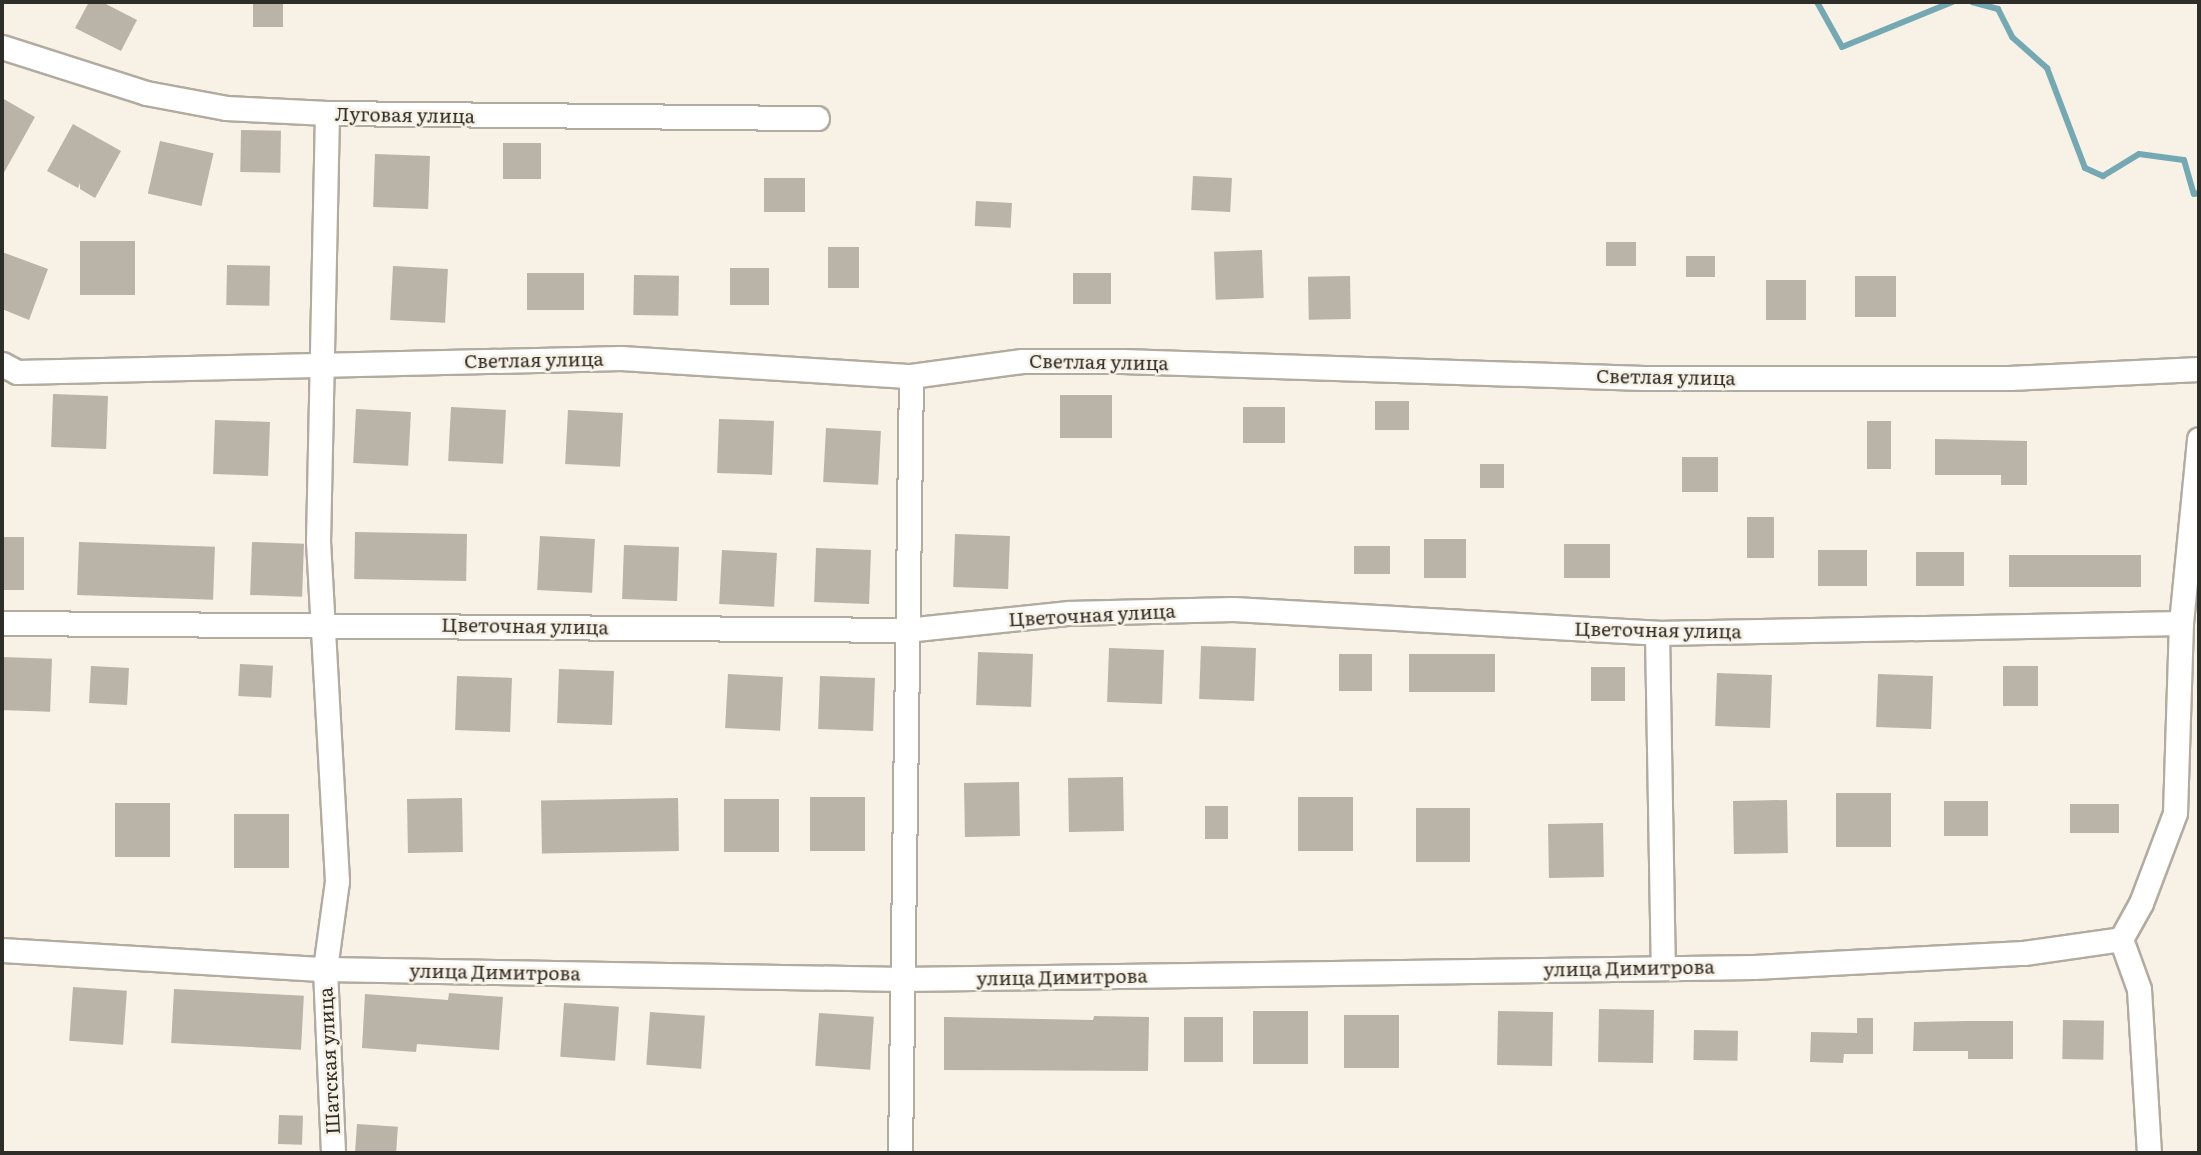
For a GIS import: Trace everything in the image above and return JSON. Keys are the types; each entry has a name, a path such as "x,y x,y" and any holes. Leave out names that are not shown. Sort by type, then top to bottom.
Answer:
{"street":[{"name":"Луговая улица","path":"2,47 185,101 327,113 817,118"},
{"name":"Шатская улица","path":"327,113 318,541 326,624 337,881 325,969 333,1153"},
{"name":"Светлая улица","path":"2,365 17,372 621,358 911,376 1022,361 1644,378 2009,379 2199,369"},
{"path":"900,1153 911,376"},
{"path":"2149,1153 2139,989 2121,939 2141,903 2175,813 2181,623 2199,439"},
{"name":"Цветочная улица","path":"2,622 906,630 1069,613 1233,609 1657,633 2181,623"},
{"path":"1657,633 1663,966"},
{"name":"улица Димитрова","path":"2,950 325,969 902,979 1663,966 1754,967 2024,954 2121,939"}],"building":[{"path":"89,2 102,2 137,20 121,51 75,28"},
{"path":"253,2 283,2 283,27 253,27"},
{"path":"2,98 35,117 2,176"},
{"path":"73,124 121,151 95,198 80,189 80,183 78,188 47,171"},
{"path":"241,130 281,131 280,173 240,172"},
{"path":"160,141 214,153 201,206 148,194"},
{"path":"503,143 541,143 541,179 503,179"},
{"path":"375,154 430,156 428,209 373,207"},
{"path":"1193,176 1232,178 1230,212 1191,210"},
{"path":"764,178 805,178 805,212 764,212"},
{"path":"976,201 1012,203 1011,228 975,226"},
{"path":"80,241 135,241 135,295 80,295"},
{"path":"1606,242 1636,242 1636,266 1606,266"},
{"path":"828,247 859,247 859,288 828,288"},
{"path":"1262,250 1264,298 1216,300 1214,252"},
{"path":"2,252 48,269 29,320 2,309"},
{"path":"1686,256 1715,256 1715,277 1686,277"},
{"path":"227,265 270,266 269,306 226,305"},
{"path":"393,266 448,269 445,323 390,320"},
{"path":"730,268 769,268 769,305 730,305"},
{"path":"527,273 584,273 584,310 527,310"},
{"path":"1073,273 1111,273 1111,304 1073,304"},
{"path":"634,275 679,276 678,316 633,315"},
{"path":"1350,276 1351,319 1309,320 1308,277"},
{"path":"1855,276 1896,276 1896,317 1855,317"},
{"path":"1766,280 1806,280 1806,320 1766,320"},
{"path":"53,394 108,396 106,449 51,447"},
{"path":"1060,395 1112,395 1112,438 1060,438"},
{"path":"1375,401 1409,401 1409,430 1375,430"},
{"path":"451,407 506,410 503,464 448,461"},
{"path":"1243,407 1285,407 1285,443 1243,443"},
{"path":"356,409 411,412 408,466 353,463"},
{"path":"568,410 623,413 620,467 565,464"},
{"path":"719,419 774,421 772,475 717,473"},
{"path":"215,420 270,422 268,476 213,474"},
{"path":"1867,421 1891,421 1891,469 1867,469"},
{"path":"826,428 881,431 878,485 823,482"},
{"path":"1935,439 2027,441 2027,485 2001,485 2001,475 1935,475"},
{"path":"1682,457 1718,457 1718,492 1682,492"},
{"path":"1480,464 1504,464 1504,488 1480,488"},
{"path":"1747,517 1774,517 1774,558 1747,558"},
{"path":"355,532 467,534 466,581 354,579"},
{"path":"955,534 1010,536 1008,589 953,587"},
{"path":"540,536 595,539 592,593 537,590"},
{"path":"2,537 24,537 24,590 2,590"},
{"path":"1424,539 1466,539 1466,578 1424,578"},
{"path":"79,542 215,547 213,600 77,595"},
{"path":"252,542 304,544 302,597 250,595"},
{"path":"1564,544 1610,544 1610,578 1564,578"},
{"path":"624,545 679,547 677,601 622,599"},
{"path":"1354,546 1390,546 1390,574 1354,574"},
{"path":"816,548 871,550 869,604 814,602"},
{"path":"722,550 777,553 774,607 719,604"},
{"path":"1818,550 1867,550 1867,586 1818,586"},
{"path":"1916,552 1964,552 1964,586 1916,586"},
{"path":"2009,555 2141,555 2141,587 2009,587"},
{"path":"1201,646 1256,648 1254,701 1199,699"},
{"path":"1109,648 1164,650 1162,704 1107,702"},
{"path":"978,652 1033,654 1031,707 976,705"},
{"path":"1339,654 1372,654 1372,691 1339,691"},
{"path":"1409,654 1495,654 1495,692 1409,692"},
{"path":"2,657 52,659 50,712 2,710"},
{"path":"240,664 273,666 271,698 238,696"},
{"path":"91,666 129,668 127,705 89,703"},
{"path":"2003,666 2038,666 2038,706 2003,706"},
{"path":"1591,667 1625,667 1625,701 1591,701"},
{"path":"559,669 614,671 612,725 557,723"},
{"path":"1717,673 1772,675 1770,728 1715,726"},
{"path":"728,674 783,677 780,731 725,728"},
{"path":"1878,674 1933,676 1931,729 1876,727"},
{"path":"457,676 512,678 510,732 455,730"},
{"path":"820,676 875,678 873,731 818,729"},
{"path":"1123,777 1124,831 1069,832 1068,778"},
{"path":"1019,782 1020,836 965,837 964,783"},
{"path":"1836,793 1891,793 1891,847 1836,847"},
{"path":"810,797 865,797 865,851 810,851"},
{"path":"1298,797 1353,797 1353,851 1298,851"},
{"path":"462,798 463,852 408,853 407,799"},
{"path":"678,798 679,851 542,853 541,800"},
{"path":"724,799 779,799 779,852 724,852"},
{"path":"1787,800 1788,853 1734,854 1733,801"},
{"path":"1944,801 1988,801 1988,836 1944,836"},
{"path":"115,803 170,803 170,857 115,857"},
{"path":"2070,804 2119,804 2119,833 2070,833"},
{"path":"1205,806 1228,806 1228,839 1205,839"},
{"path":"1416,808 1470,808 1470,862 1416,862"},
{"path":"234,814 289,814 289,868 234,868"},
{"path":"1603,823 1604,877 1549,878 1548,824"},
{"path":"73,987 127,991 123,1045 69,1041"},
{"path":"174,989 304,996 301,1050 171,1043"},
{"path":"449,993 503,997 499,1050 417,1044 416,1052 362,1048 365,994 448,1000"},
{"path":"564,1003 619,1007 615,1061 560,1057"},
{"path":"1599,1009 1654,1010 1653,1063 1598,1062"},
{"path":"1253,1011 1308,1011 1308,1064 1253,1064"},
{"path":"1498,1011 1553,1012 1552,1066 1497,1065"},
{"path":"650,1012 705,1016 701,1069 646,1065"},
{"path":"819,1013 874,1017 870,1070 815,1066"},
{"path":"1344,1015 1399,1015 1399,1068 1344,1068"},
{"path":"1094,1016 1149,1017 1148,1071 944,1070 944,1017 1093,1020"},
{"path":"1184,1017 1223,1017 1223,1062 1184,1062"},
{"path":"1857,1018 1873,1018 1873,1054 1844,1054 1843,1063 1810,1062 1811,1032 1857,1033"},
{"path":"2063,1020 2104,1021 2103,1060 2062,1059"},
{"path":"2013,1021 2013,1059 1968,1059 1968,1051 1913,1051 1914,1022"},
{"path":"1694,1030 1738,1031 1737,1061 1693,1060"},
{"path":"279,1115 303,1116 302,1145 278,1144"},
{"path":"357,1124 398,1127 396,1153 355,1152"}],"waterway":[{"path":"1817,2 1842,47 1952,2"},
{"path":"1972,2 1998,9 2012,37 2047,68 2085,168 2103,176 2139,154 2184,160 2194,194 2199,193"}]}
